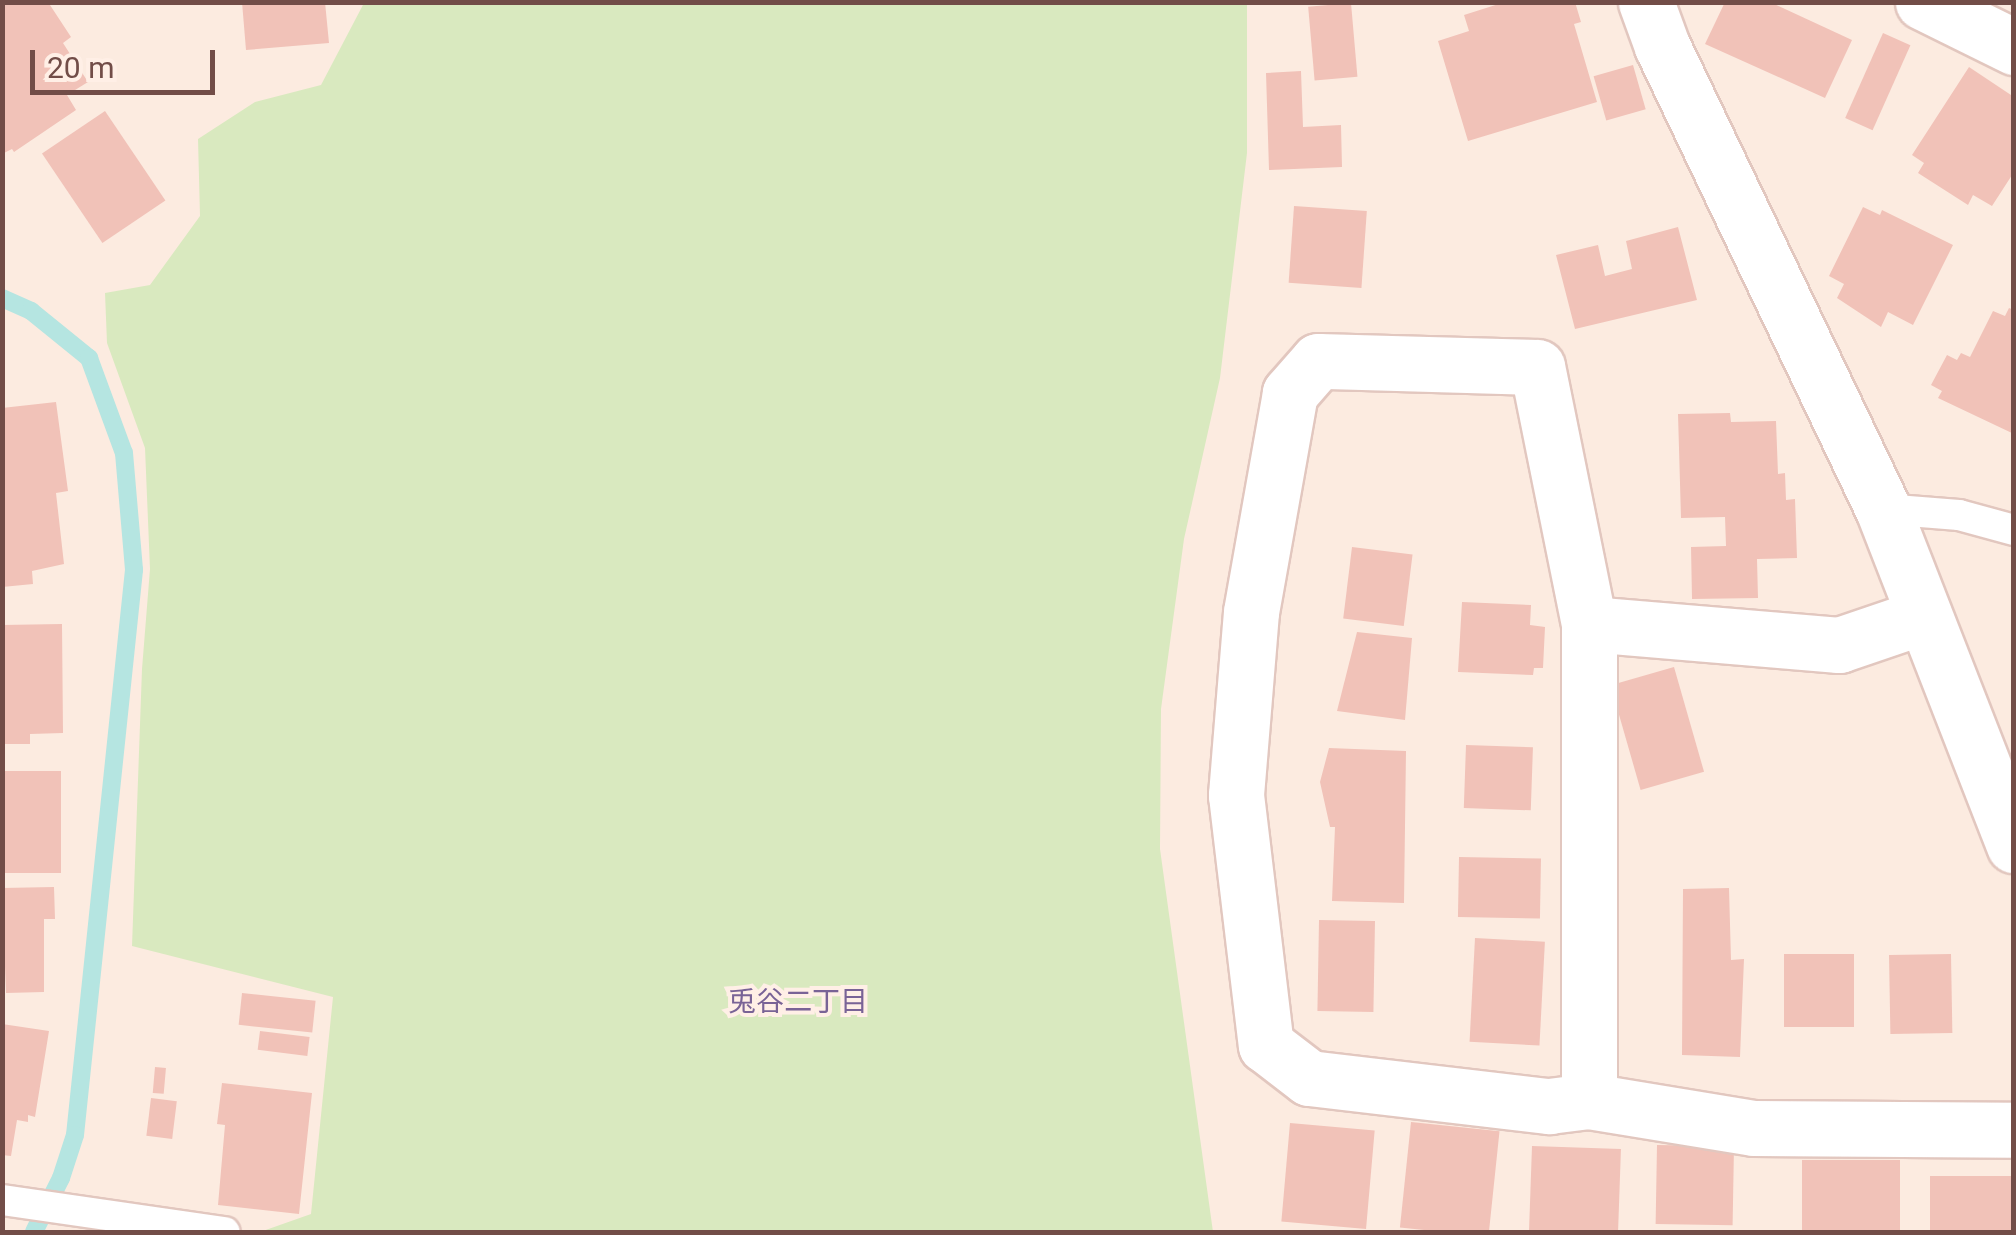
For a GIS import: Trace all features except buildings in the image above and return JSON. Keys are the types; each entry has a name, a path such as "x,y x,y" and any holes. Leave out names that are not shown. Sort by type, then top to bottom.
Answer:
{"street":[{"path":"1646,2 1662,46 1883,508 2014,844"},
{"path":"1923,2 2014,46"},
{"path":"1589,1100 1589,624 1537,368 1318,361 1290,393 1250,612 1238,758 1236,794 1266,1044 1309,1078 1549,1106 1589,1100 1753,1128 2014,1130"},
{"path":"1589,624 1839,644 1924,616"}],"lane":[{"path":"1883,508 1959,514 2014,530"},
{"path":"12,1202 225,1232"}],"green space":[{"path":"364,3 1247,3 1247,153 1220,378 1184,539 1161,709 1160,849 1213,1232 260,1232 311,1214 333,997 132,946 142,669 150,569 145,448 107,343 105,293 150,285 200,216 198,139 255,102 321,85"}],"waterway":[{"path":"2,298 31,311 89,358 124,453 134,570 75,1135 61,1178 34,1232"}],"district":[{"name":"兎谷二丁目","path":"798,1002"}]}
